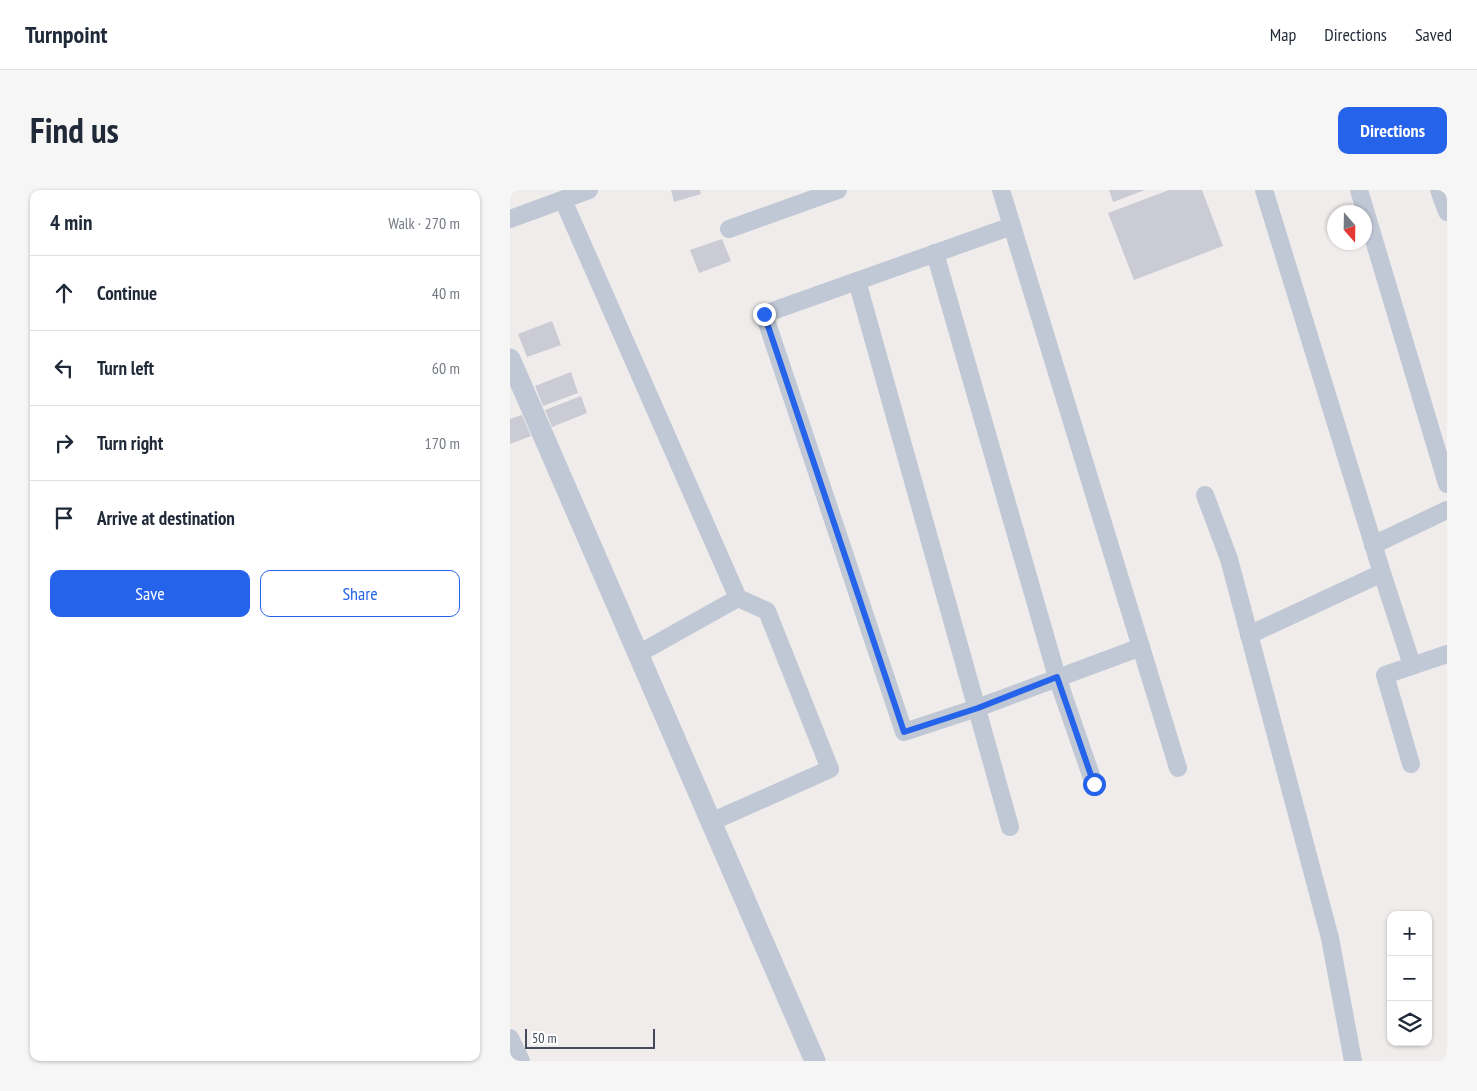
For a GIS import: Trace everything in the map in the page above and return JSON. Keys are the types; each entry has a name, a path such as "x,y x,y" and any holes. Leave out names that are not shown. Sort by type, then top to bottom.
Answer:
{"street":[{"path":"510,219 589,190"},
{"path":"729,229 838,190"},
{"path":"1001,190 1178,768"},
{"path":"1264,190 1412,665"},
{"path":"1359,190 1447,484"},
{"path":"1439,190 1447,212"},
{"path":"563,200 738,598 767,611 830,769 711,822"},
{"path":"1012,226 764,314 904,732 978,708 1141,646"},
{"path":"935,254 1057,677 1094,784"},
{"path":"857,281 1010,827"},
{"path":"510,359 814,1061"},
{"path":"1205,495 1229,560 1330,938 1353,1061"},
{"path":"1374,545 1447,510"},
{"path":"1249,635 1382,573"},
{"path":"638,654 738,598"},
{"path":"1411,764 1385,675 1447,654"},
{"path":"510,1038 521,1061"}],"building":[{"path":"671,190 700,190 701,194 674,202"},
{"path":"1109,190 1145,190 1113,202"},
{"path":"1169,190 1202,190 1223,246 1134,280 1108,213"},
{"path":"722,239 731,261 699,273 690,250"},
{"path":"552,321 561,345 527,357 518,334"},
{"path":"571,372 578,393 543,406 535,386"},
{"path":"581,396 587,413 552,427 545,410"},
{"path":"522,415 531,436 510,444 510,419"}],"route":[{"path":"764,314 904,732 978,708 1057,677 1094,784"}]}
